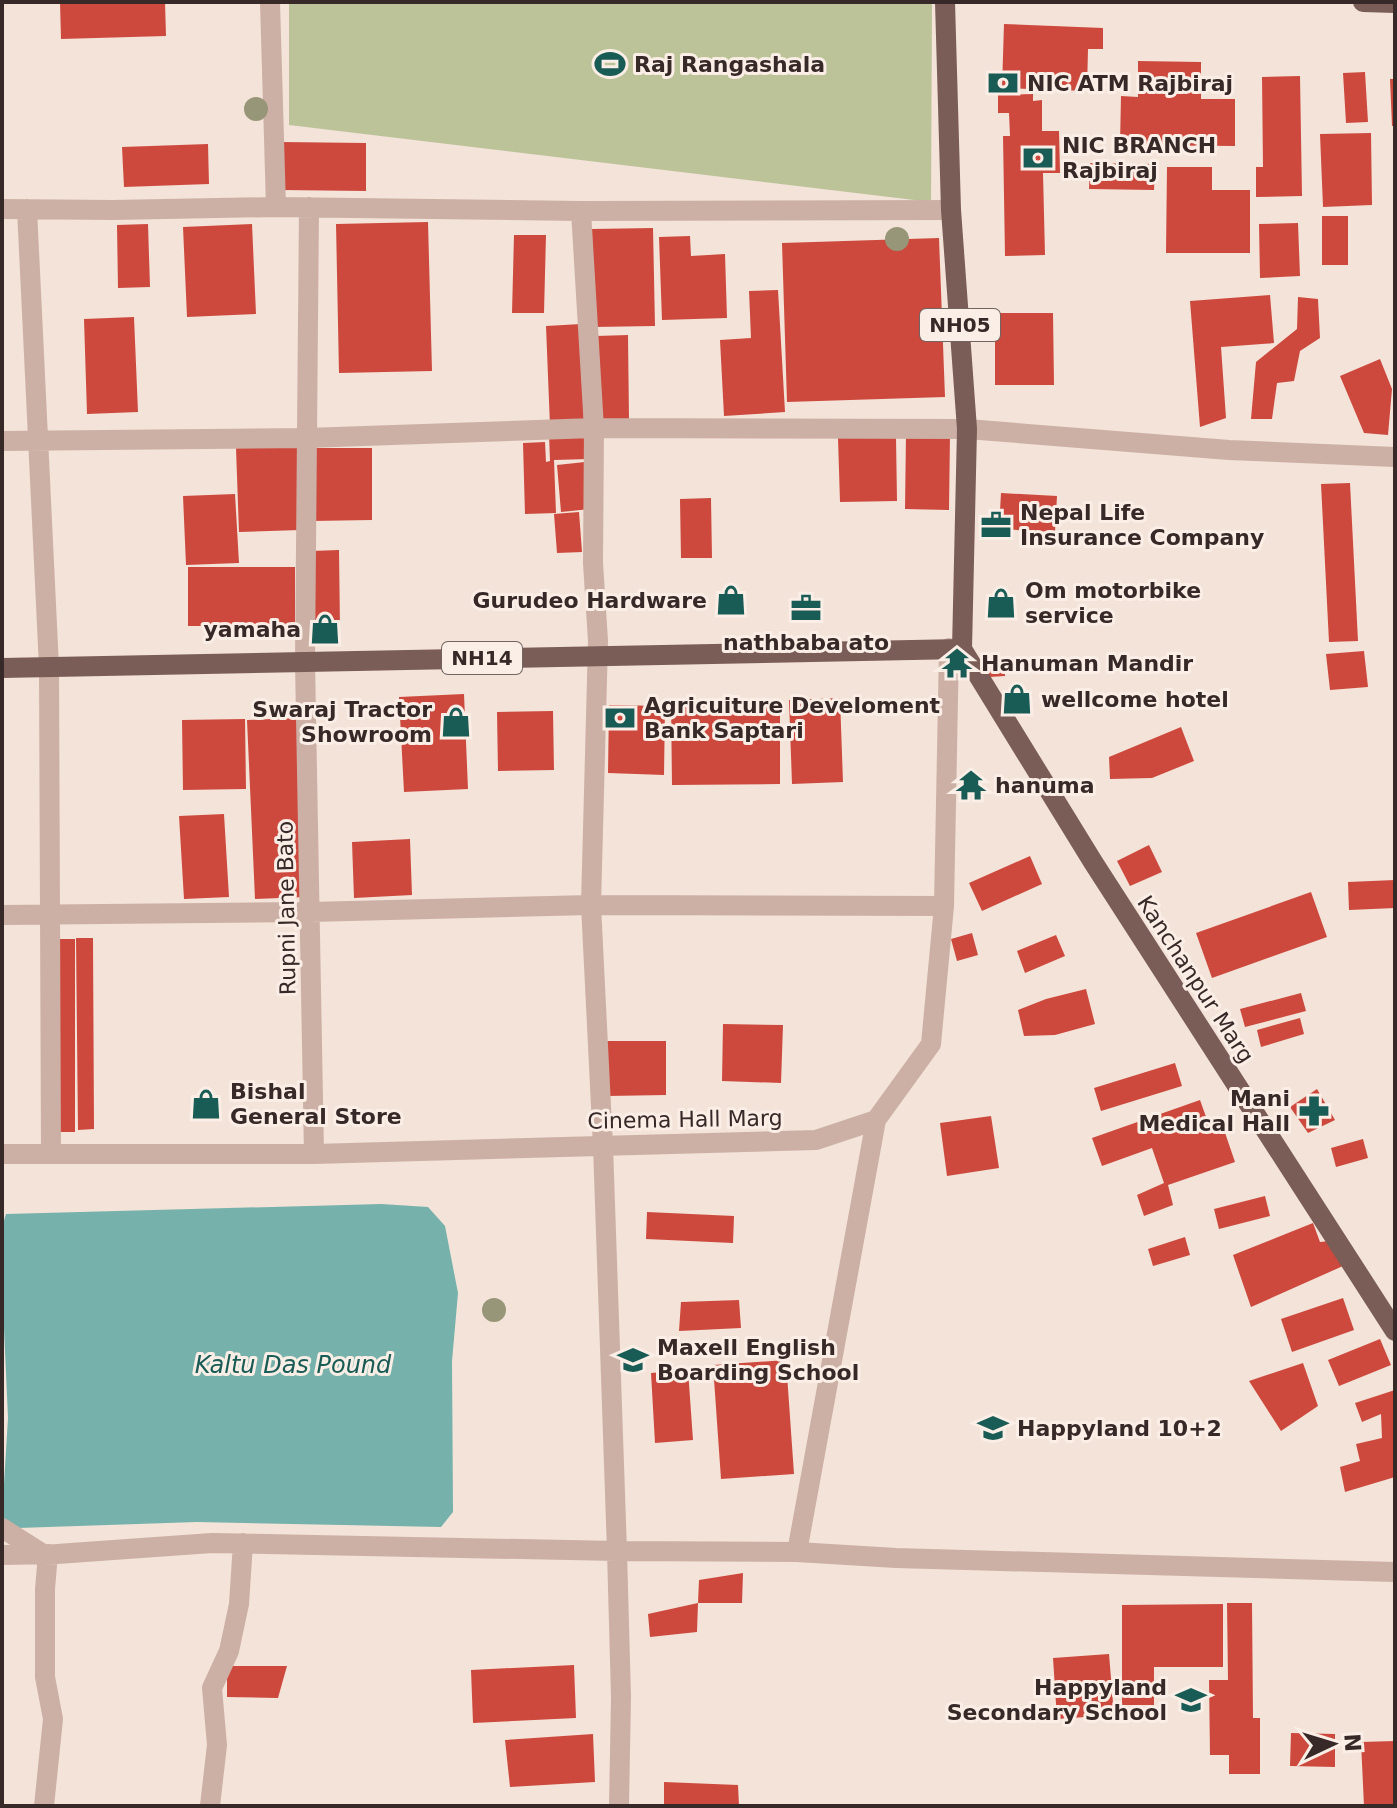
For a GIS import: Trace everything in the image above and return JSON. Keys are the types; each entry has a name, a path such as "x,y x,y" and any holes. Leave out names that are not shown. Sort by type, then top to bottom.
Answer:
{"main road":[{"name":"NH05","path":"945,2 951,210 967,429 956,649"},
{"path":"1363,2 1395,3"},
{"name":"NH14","path":"2,668 956,649"},
{"name":"Kanchanpur Marg","path":"956,649 1395,1331"}],"street":[{"path":"270,2 276,207"},
{"name":"Rupni Jane Bato","path":"309,207 305,662 314,1154"},
{"path":"2,209 951,210"},
{"path":"27,209 49,667 51,1154"},
{"path":"581,211 594,428 593,563 598,655 591,905 617,1551 621,1697 619,1806"},
{"path":"2,441 306,438 594,428 967,429 1229,450 1395,457"},
{"path":"797,1552 876,1120 931,1044 944,906 956,649"},
{"path":"2,915 591,905 944,906"},
{"name":"Cinema Hall Marg","path":"2,1154 314,1154 816,1140 876,1120"},
{"path":"2,1528 46,1554"},
{"path":"2,1555 243,1543 797,1552 912,1559 1395,1572"},
{"path":"210,1806 217,1745 212,1688 229,1651 239,1604 243,1543"},
{"path":"44,1806 53,1719 45,1677 46,1554"}],"green space":[{"name":"Raj Rangashala","path":"289,2 932,2 931,202 289,125"}],"water":[{"name":"Kaltu Das Pound","path":"381,1204 428,1207 445,1226 458,1293 452,1361 453,1512 441,1527 197,1522 18,1528 2,1517 8,1418 2,1284 2,1227 6,1214"}],"building":[{"path":"60,2 165,2 166,36 61,39"},
{"path":"1004,24 1103,28 1103,49 1088,49 1087,91 1002,88"},
{"path":"1138,61 1201,62 1201,99 1235,99 1235,146 1120,145 1121,96 1138,97"},
{"path":"1365,72 1368,122 1346,123 1343,73"},
{"path":"1300,76 1302,196 1256,197 1256,167 1263,167 1262,77"},
{"path":"1390,79 1395,79 1395,126 1392,126"},
{"path":"1033,94 1033,101 1042,100 1042,131 1059,131 1060,173 1043,173 1045,255 1005,256 1003,136 1010,136 1009,113 998,113 998,95"},
{"path":"1371,133 1372,205 1323,207 1320,134"},
{"path":"281,142 366,143 366,191 281,190"},
{"path":"208,144 209,184 124,187 122,147"},
{"path":"1090,163 1155,164 1154,190 1089,189"},
{"path":"1167,167 1212,167 1212,190 1250,190 1250,253 1166,253"},
{"path":"1322,216 1348,216 1348,265 1322,265"},
{"path":"428,222 432,371 339,373 336,224"},
{"path":"1298,223 1300,276 1260,278 1259,224"},
{"path":"148,224 150,287 118,288 117,225"},
{"path":"252,224 256,314 187,317 183,227"},
{"path":"653,228 655,326 593,327 592,229"},
{"path":"514,235 546,235 544,313 512,313"},
{"path":"690,236 691,256 725,254 727,318 662,320 659,237"},
{"path":"939,238 945,397 787,402 782,243"},
{"path":"778,290 785,412 724,416 720,340 751,338 749,291"},
{"path":"1270,295 1274,343 1221,347 1226,418 1200,427 1190,301"},
{"path":"1298,297 1318,299 1320,338 1300,351 1294,381 1277,383 1272,419 1251,419 1256,362 1297,329"},
{"path":"995,313 1053,313 1054,385 995,385"},
{"path":"134,317 138,412 87,414 84,319"},
{"path":"581,324 584,424 550,426 546,326"},
{"path":"628,335 629,420 597,420 596,336"},
{"path":"1380,359 1392,389 1388,435 1364,433 1340,376"},
{"path":"588,433 589,459 554,460 556,513 525,514 523,443 545,442 546,462 550,461 549,434"},
{"path":"906,434 950,434 949,510 905,509"},
{"path":"896,437 897,501 840,502 838,438"},
{"path":"297,446 300,530 239,532 236,448"},
{"path":"310,448 372,448 372,520 311,521"},
{"path":"585,462 590,509 561,512 557,465"},
{"path":"1350,483 1358,641 1329,642 1321,484"},
{"path":"1001,493 1057,496 1055,532 999,529"},
{"path":"235,494 239,563 186,565 183,496"},
{"path":"711,498 712,558 681,558 680,499"},
{"path":"579,512 582,552 557,553 554,514"},
{"path":"339,550 340,629 313,630 311,551"},
{"path":"188,567 295,567 295,626 188,626"},
{"path":"1364,651 1368,687 1330,690 1326,654"},
{"path":"1004,658 1005,676 989,677 987,660"},
{"path":"464,694 468,789 404,792 399,697"},
{"path":"840,698 843,782 792,784 789,700"},
{"path":"780,701 780,784 672,785 671,702"},
{"path":"609,705 665,706 664,775 608,773"},
{"path":"553,711 554,770 498,771 497,712"},
{"path":"297,718 305,897 255,899 247,720"},
{"path":"245,719 246,789 183,790 182,720"},
{"path":"1181,727 1194,761 1152,778 1110,779 1109,757"},
{"path":"224,814 229,897 184,899 179,816"},
{"path":"410,839 412,895 354,898 352,842"},
{"path":"1149,845 1162,872 1130,886 1117,861"},
{"path":"1030,856 1042,884 982,911 969,883"},
{"path":"1395,880 1395,908 1349,910 1348,882"},
{"path":"1311,892 1327,937 1212,978 1196,933"},
{"path":"972,933 978,955 957,961 951,939"},
{"path":"1056,935 1065,956 1025,973 1017,951"},
{"path":"76,938 93,938 94,1129 78,1130"},
{"path":"52,939 75,939 75,1132 53,1132"},
{"path":"1086,989 1095,1024 1055,1035 1024,1036 1018,1010"},
{"path":"1301,993 1306,1011 1245,1027 1240,1009"},
{"path":"1300,1018 1304,1034 1261,1047 1257,1030"},
{"path":"723,1024 783,1025 781,1083 722,1081"},
{"path":"607,1041 666,1041 666,1095 607,1096"},
{"path":"1175,1063 1182,1086 1101,1111 1094,1088"},
{"path":"1317,1089 1335,1120 1308,1133 1290,1107"},
{"path":"1200,1100 1210,1128 1222,1124 1235,1162 1168,1185 1173,1205 1144,1216 1137,1195 1164,1183 1152,1148 1102,1166 1092,1138"},
{"path":"991,1116 999,1168 947,1176 940,1123"},
{"path":"1363,1139 1368,1158 1336,1167 1331,1148"},
{"path":"1265,1196 1270,1216 1219,1229 1214,1209"},
{"path":"647,1212 734,1216 733,1243 646,1239"},
{"path":"1313,1223 1320,1242 1329,1241 1343,1266 1251,1307 1233,1255"},
{"path":"1185,1237 1190,1255 1153,1266 1148,1249"},
{"path":"1343,1298 1354,1330 1292,1352 1281,1319"},
{"path":"739,1300 741,1328 679,1331 681,1302"},
{"path":"1380,1339 1391,1365 1339,1386 1328,1360"},
{"path":"786,1360 794,1474 721,1479 713,1365"},
{"path":"1303,1363 1318,1406 1281,1431 1249,1381"},
{"path":"688,1370 693,1440 655,1443 651,1373"},
{"path":"1395,1390 1395,1477 1345,1492 1340,1467 1360,1461 1356,1444 1382,1438 1381,1414 1362,1422 1355,1403"},
{"path":"743,1573 742,1603 698,1603 699,1580"},
{"path":"698,1603 697,1632 650,1637 648,1614"},
{"path":"1227,1603 1252,1603 1253,1718 1260,1718 1260,1774 1229,1774 1229,1755 1210,1755 1209,1680 1228,1680"},
{"path":"1223,1604 1223,1667 1154,1667 1154,1705 1122,1705 1122,1605"},
{"path":"1109,1654 1114,1715 1057,1719 1053,1658"},
{"path":"574,1665 576,1718 473,1723 471,1670"},
{"path":"227,1666 287,1666 278,1698 227,1697"},
{"path":"1291,1733 1335,1734 1335,1767 1290,1766"},
{"path":"593,1734 595,1782 510,1787 505,1740"},
{"path":"1395,1741 1395,1806 1364,1806 1361,1742"},
{"path":"664,1782 738,1785 739,1806 664,1806"}],"place":[{"name":"Raj Rangashala","path":"610,64"},
{"name":"NIC ATM Rajbiraj","path":"1003,83"},
{"name":"NIC BRANCH Rajbiraj","path":"1038,158"},
{"name":"Nepal Life Insurance Company","path":"996,525"},
{"name":"Gurudeo Hardware","path":"731,600"},
{"name":"Om motorbike service","path":"1001,603"},
{"name":"nathbaba ato","path":"806,608"},
{"name":"yamaha","path":"325,629"},
{"name":"Hanuman Mandir","path":"957,663"},
{"name":"wellcome hotel","path":"1017,699"},
{"name":"Agricuiture Develoment Bank Saptari","path":"620,718"},
{"name":"Swaraj Tractor Showroom","path":"456,722"},
{"name":"hanuma","path":"971,785"},
{"name":"Bishal General Store","path":"206,1104"},
{"name":"Mani Medical Hall","path":"1314,1111"},
{"name":"Maxell English Boarding School","path":"633,1360"},
{"name":"Happyland 10+2","path":"993,1428"},
{"name":"Happyland Secondary School","path":"1191,1700"}]}
